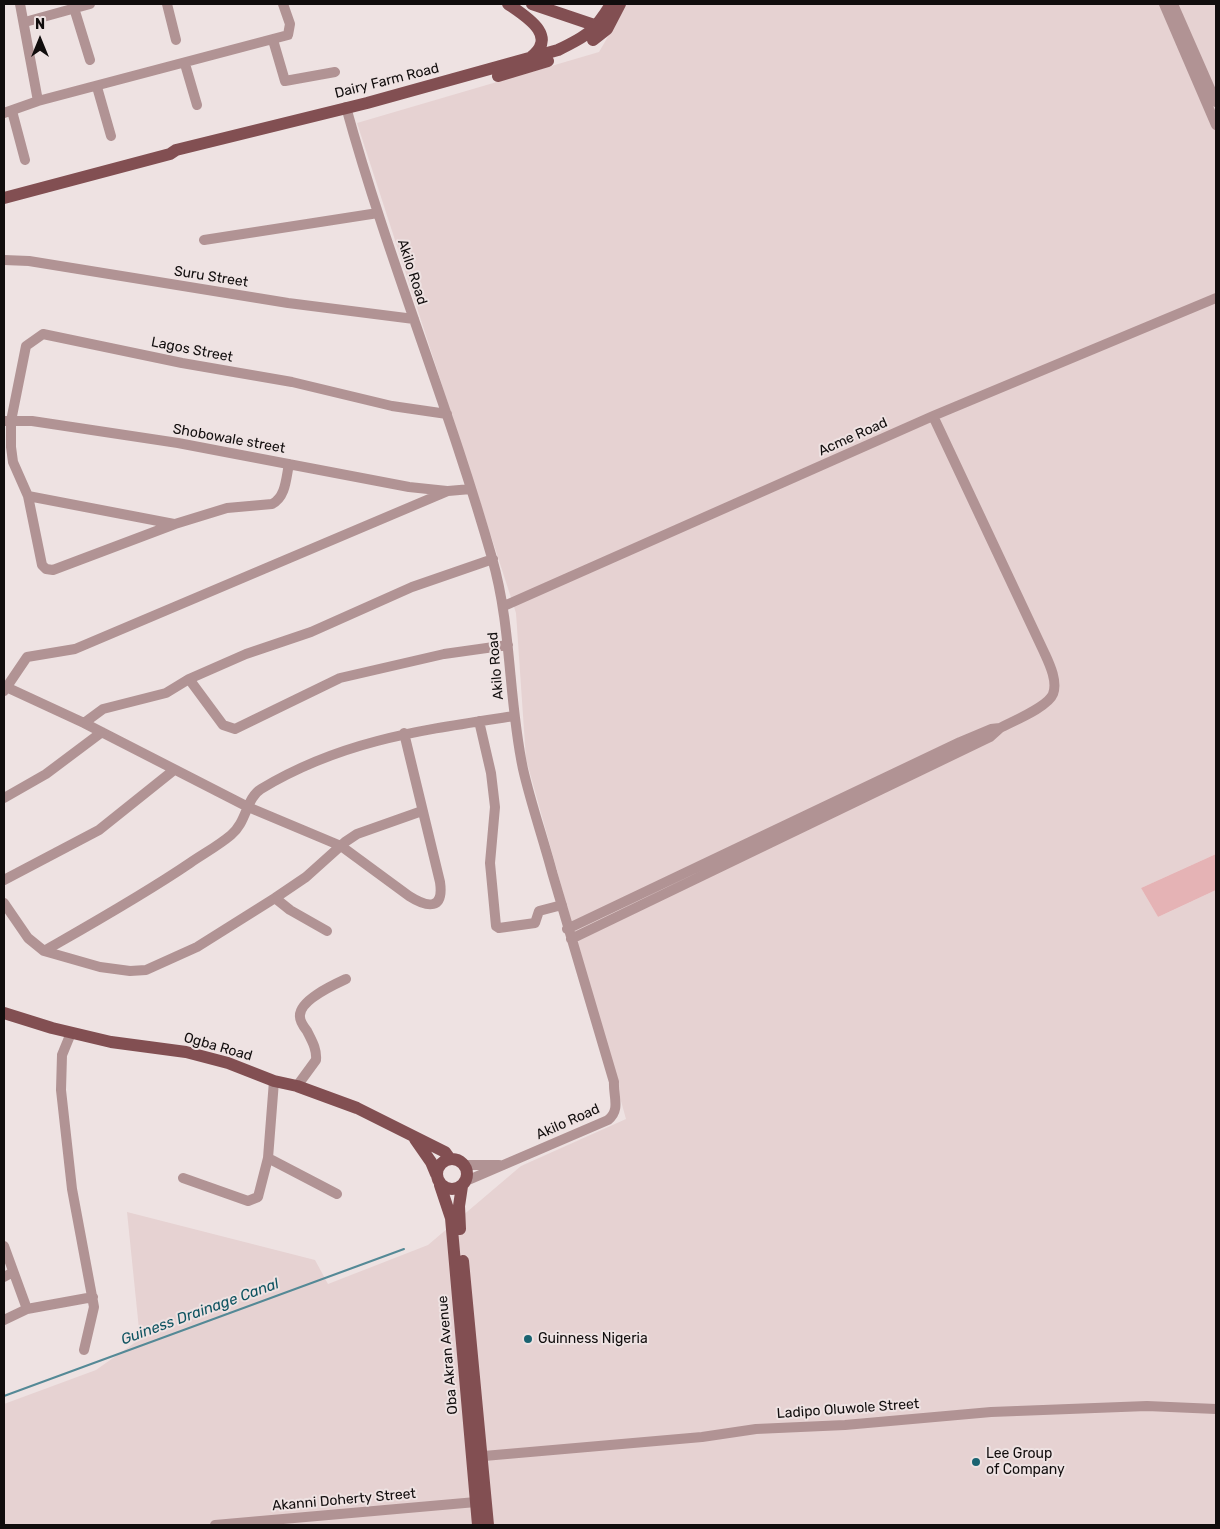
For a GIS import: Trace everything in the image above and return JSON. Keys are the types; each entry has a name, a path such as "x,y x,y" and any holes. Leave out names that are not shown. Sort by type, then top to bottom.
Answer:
{"main road":[{"path":"508,4 533,22 541,34 542,43 538,52 530,58"},
{"path":"532,4 604,24"},
{"path":"554,4 604,24"},
{"path":"604,24 611,4"},
{"path":"604,24 620,4"},
{"name":"Dairy Farm Road","path":"347,110 558,50 604,24"},
{"name":"Dairy Farm Road","path":"4,198 170,154 176,150 528,68 586,45 604,24"},
{"name":"Ogba Road","path":"4,1014 111,1042 186,1052 228,1063 274,1081 297,1086 357,1108 397,1126 415,1139 445,1152 450,1159"},
{"name":"Ogba Road","path":"415,1139 431,1162 438,1179"},
{"path":"450,1159 458,1160 464,1165 467,1173 464,1183 451,1190 438,1179 439,1165 450,1159"},
{"name":"Oba Akran Avenue","path":"438,1179 451,1218 478,1525"},
{"name":"Oba Akran Avenue","path":"464,1183 459,1206 460,1225 484,1456 488,1525"}],"street":[{"path":"20,4 25,22 38,101"},
{"path":"25,22 90,4"},
{"path":"166,4 176,40"},
{"path":"25,160 8,112 38,101 185,64 288,35 291,30 283,4"},
{"path":"1164,4 1216,125"},
{"path":"1173,4 1216,102"},
{"path":"74,8 90,60"},
{"path":"272,40 285,81 335,72"},
{"path":"185,64 197,105"},
{"path":"97,87 111,136"},
{"name":"Akilo Road","path":"347,110 378,212 447,414 492,558 504,606 514,716 524,770 569,934 614,1082 615,1112 608,1120 464,1183"},
{"path":"204,240 378,212"},
{"name":"Suru Street","path":"4,260 28,260 288,303 414,319"},
{"name":"Acme Road","path":"504,606 933,416 1216,298"},
{"name":"Lagos Street","path":"175,524 53,570 46,569 42,565 28,496 13,462 11,437 7,421 26,346 43,334 182,364 292,382 392,406 447,414"},
{"path":"569,934 962,746 996,734 1000,728 1047,702 1053,694 1054,685 1051,669 933,416"},
{"name":"Shobowale street","path":"7,421 32,422 178,444 409,487 448,491"},
{"path":"28,496 175,524 228,508 272,504 278,501 282,494 288,464"},
{"path":"404,733 440,882 442,895 436,903 421,904 341,846 248,807 84,723 5,688 22,661 27,657 75,649 448,491 470,489"},
{"path":"84,723 103,709 166,692 189,679 246,654 311,632 412,587 492,558"},
{"path":"189,679 222,725 235,729 340,678 444,654 508,645"},
{"path":"44,952 142,894 230,835 243,821 248,807 260,790 316,759 404,733 514,716"},
{"path":"479,721 491,773 495,807 490,863 496,926 499,928 531,924 536,921 539,911 562,905"},
{"path":"4,798 46,774 102,732"},
{"path":"4,880 100,830 174,770"},
{"path":"4,903 28,938 44,952 100,966 130,971 146,970 197,947 276,898 320,866 341,846 366,831 422,811"},
{"path":"276,898 290,910 326,930"},
{"path":"297,1086 316,1060 314,1042 300,1020 300,1012 313,998 346,978"},
{"path":"70,1032 62,1055 60,1069 63,1121 72,1189 94,1307 84,1350"},
{"path":"183,1178 248,1201 254,1200 260,1193 268,1158 274,1081"},
{"path":"268,1158 337,1194"},
{"name":"Akilo Road","path":"464,1165 508,1164"},
{"path":"4,1246 9,1275 27,1309"},
{"path":"4,1320 27,1309 93,1297"},
{"name":"Ladipo Oluwole Street","path":"484,1456 702,1437 756,1429 991,1412 1147,1406 1216,1409"},
{"name":"Akanni Doherty Street","path":"215,1525 476,1502"}],"shaded area":[{"path":"627,4 1216,4 1216,854 1141,888 1158,917 1216,890 1216,1525 4,1525 4,1404 96,1370 140,1339 127,1212 315,1260 328,1284 428,1245 521,1166 626,1119 526,759 516,613 357,123 599,52"},
{"path":"1216,854 1216,890 1158,917 1141,888"}],"waterway":[{"name":"Guiness Drainage Canal","path":"4,1396 404,1249"}],"place":[{"name":"Guinness Nigeria","path":"528,1339"},
{"name":"Lee Group of Company","path":"976,1462"}]}
